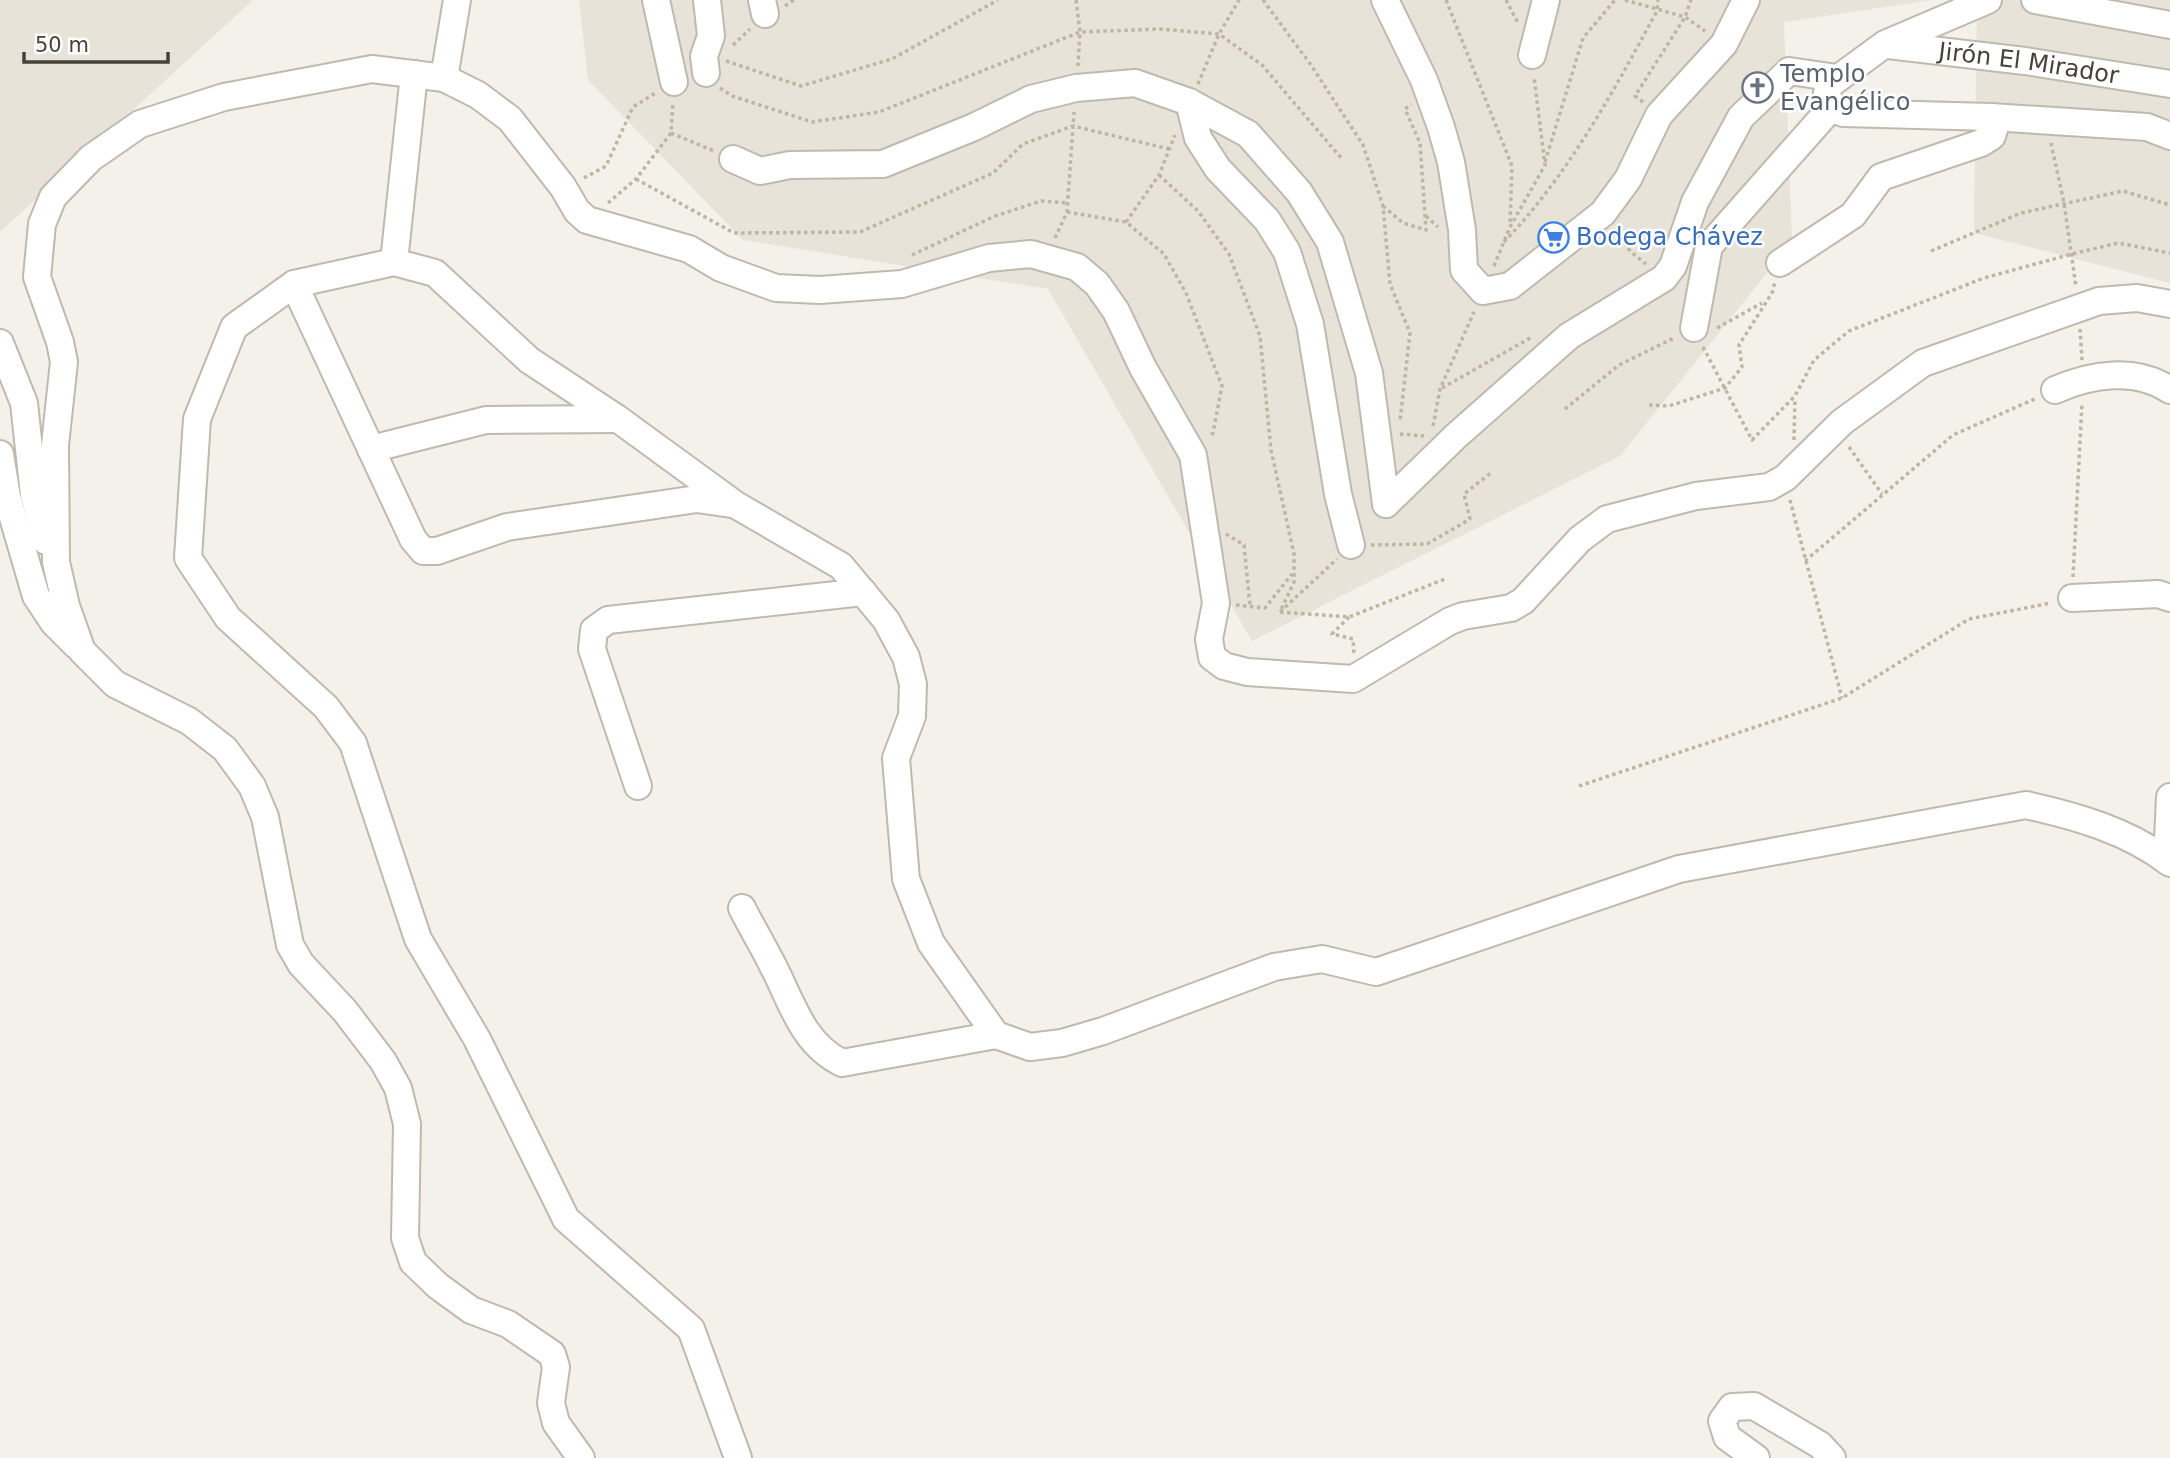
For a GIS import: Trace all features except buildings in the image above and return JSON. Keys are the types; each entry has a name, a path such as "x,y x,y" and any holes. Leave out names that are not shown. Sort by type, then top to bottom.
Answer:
{"street":[{"path":"444,78 457,0"},
{"path":"656,0 674,82"},
{"path":"707,0 711,36 704,56 712,66"},
{"path":"1385,0 1424,80 1441,127 1451,162 1462,230 1464,270 1483,291 1510,286 1603,213 1628,179 1659,116 1724,44 1746,0"},
{"path":"1532,55 1546,0"},
{"path":"1831,108 1827,93 1829,85 1885,44 1988,0"},
{"path":"2035,0 2170,25"},
{"name":"Jirón El Mirador","path":"1885,44 2025,61 2170,84"},
{"path":"82,651 66,606 56,562 55,445 64,362 60,342 37,277 42,225 53,197 91,158 140,124 224,97 372,69 444,78 478,95 510,119 558,180 577,211 587,220 689,249 721,268 776,288 820,290 902,284 989,258 1031,254 1047,256 1077,267 1097,284 1116,312 1143,368 1193,455 1216,603 1209,639 1212,657 1224,666 1247,672 1356,677 1463,615 1511,608 1523,601 1580,539 1607,519 1696,496 1769,487 1785,478 1836,428 1923,363 2099,301 2137,299 2170,304"},
{"path":"733,159 760,171 790,165 883,164 974,127 1031,99 1076,88 1135,83 1189,102 1248,134 1299,192 1331,242 1369,373 1386,504 1456,436 1569,336 1664,278 1672,266 1695,202 1741,117 1789,71 1838,78"},
{"path":"394,262 414,74"},
{"path":"1189,102 1198,138 1212,159 1267,220 1287,252 1310,324 1338,494 1351,545"},
{"path":"1831,108 1843,113 1991,117 2147,127 2170,136"},
{"path":"1702,330 1709,246 1831,108"},
{"path":"1780,263 1853,215 1881,177 1981,143 1992,136 1995,126 1991,117"},
{"path":"738,1458 691,1329 566,1219 477,1039 418,939 353,743 326,707 228,618 188,558 197,419 234,327 295,284 394,262 435,273 529,360 618,419 736,505 841,566 893,632 906,657 913,684 912,716 897,758 906,879 931,943 996,1035"},
{"path":"295,284 413,539 423,551 437,551 507,527 697,499 736,505"},
{"path":"0,344 24,403 34,495 47,545 56,562"},
{"path":"2055,390 2083,378 2136,376 2159,382 2170,390"},
{"path":"371,449 486,420 618,419"},
{"path":"0,454 7,497 36,596 54,623 115,684 189,721 225,749 253,786 265,817 290,945 301,964 345,1011 383,1061 398,1088 407,1124 405,1238 414,1262 438,1286 471,1310 508,1324 552,1354 556,1367 551,1403 556,1423 581,1458"},
{"path":"638,786 592,649 594,630 608,620 863,592"},
{"path":"2072,598 2158,594 2170,598"},
{"path":"741,908 772,964 793,1013 824,1054 842,1063 996,1035 1030,1047 1062,1044 1274,967 1322,959 1377,972 1679,869 2026,805 2069,814 2121,835 2168,862 2170,797"},
{"path":"1756,1458 1727,1437 1722,1421 1732,1407 1754,1406 1820,1445 1832,1458"}],"path":[{"path":"712,66 801,86 892,59 998,0"},
{"path":"1047,256 1067,212 1080,32 1076,0"},
{"path":"1263,0 1311,65 1363,145 1382,206 1390,284 1410,333 1396,445"},
{"path":"1447,0 1512,166 1510,227"},
{"path":"1398,434 1431,437 1440,389 1510,227 1545,164 1583,38 1615,0"},
{"path":"1625,0 1685,17 1724,44"},
{"path":"1503,244 1532,213 1599,118 1657,10 1658,0"},
{"path":"1659,116 1636,96 1685,17 1691,0"},
{"path":"1532,55 1545,164"},
{"path":"587,220 636,179 671,133 674,82"},
{"path":"1382,206 1403,223 1426,230 1420,143 1405,109 1413,101"},
{"path":"636,179 734,233 860,232 993,173 1023,144 1073,126 1168,149"},
{"path":"671,133 733,159"},
{"path":"1159,175 1198,211 1229,254 1260,336 1271,450 1294,554 1294,582 1280,612"},
{"path":"1931,251 2021,213 2123,191 2170,205"},
{"path":"912,255 995,216 1041,201 1068,203"},
{"path":"1067,212 1126,222 1164,254 1186,293 1222,386 1213,433 1193,455"},
{"path":"1707,354 1752,440 1795,396 1814,360 1849,331 1984,278 2118,243 2170,253"},
{"path":"1649,405 1669,406 1725,388 1742,367 1739,345 1772,293 1780,263"},
{"path":"1564,409 1619,365 1764,302"},
{"path":"1804,562 1953,435 2055,390"},
{"path":"1795,396 1793,465 1785,478 1804,562 1842,698"},
{"path":"1836,428 1882,494"},
{"path":"1280,612 1351,545 1427,544 1470,519 1464,494 1492,472"},
{"path":"1204,519 1244,545 1250,606"},
{"path":"1216,603 1265,608 1294,573"},
{"path":"1356,677 1353,639 1332,634 1349,617 1445,579"},
{"path":"1579,786 1842,698 1969,619 2072,598"},
{"path":"1280,612 1349,617"}],"shaded area":[{"path":"0,0 253,0 0,232"},
{"path":"579,0 1932,0 1784,22 1792,242 1620,456 1252,641 1048,289 743,240 588,80"},
{"path":"1977,0 2170,0 2170,283 1974,233"}],"place":[{"name":"Templo Evangélico","path":"1757,88"},
{"name":"Bodega Chávez","path":"1553,237"}]}
